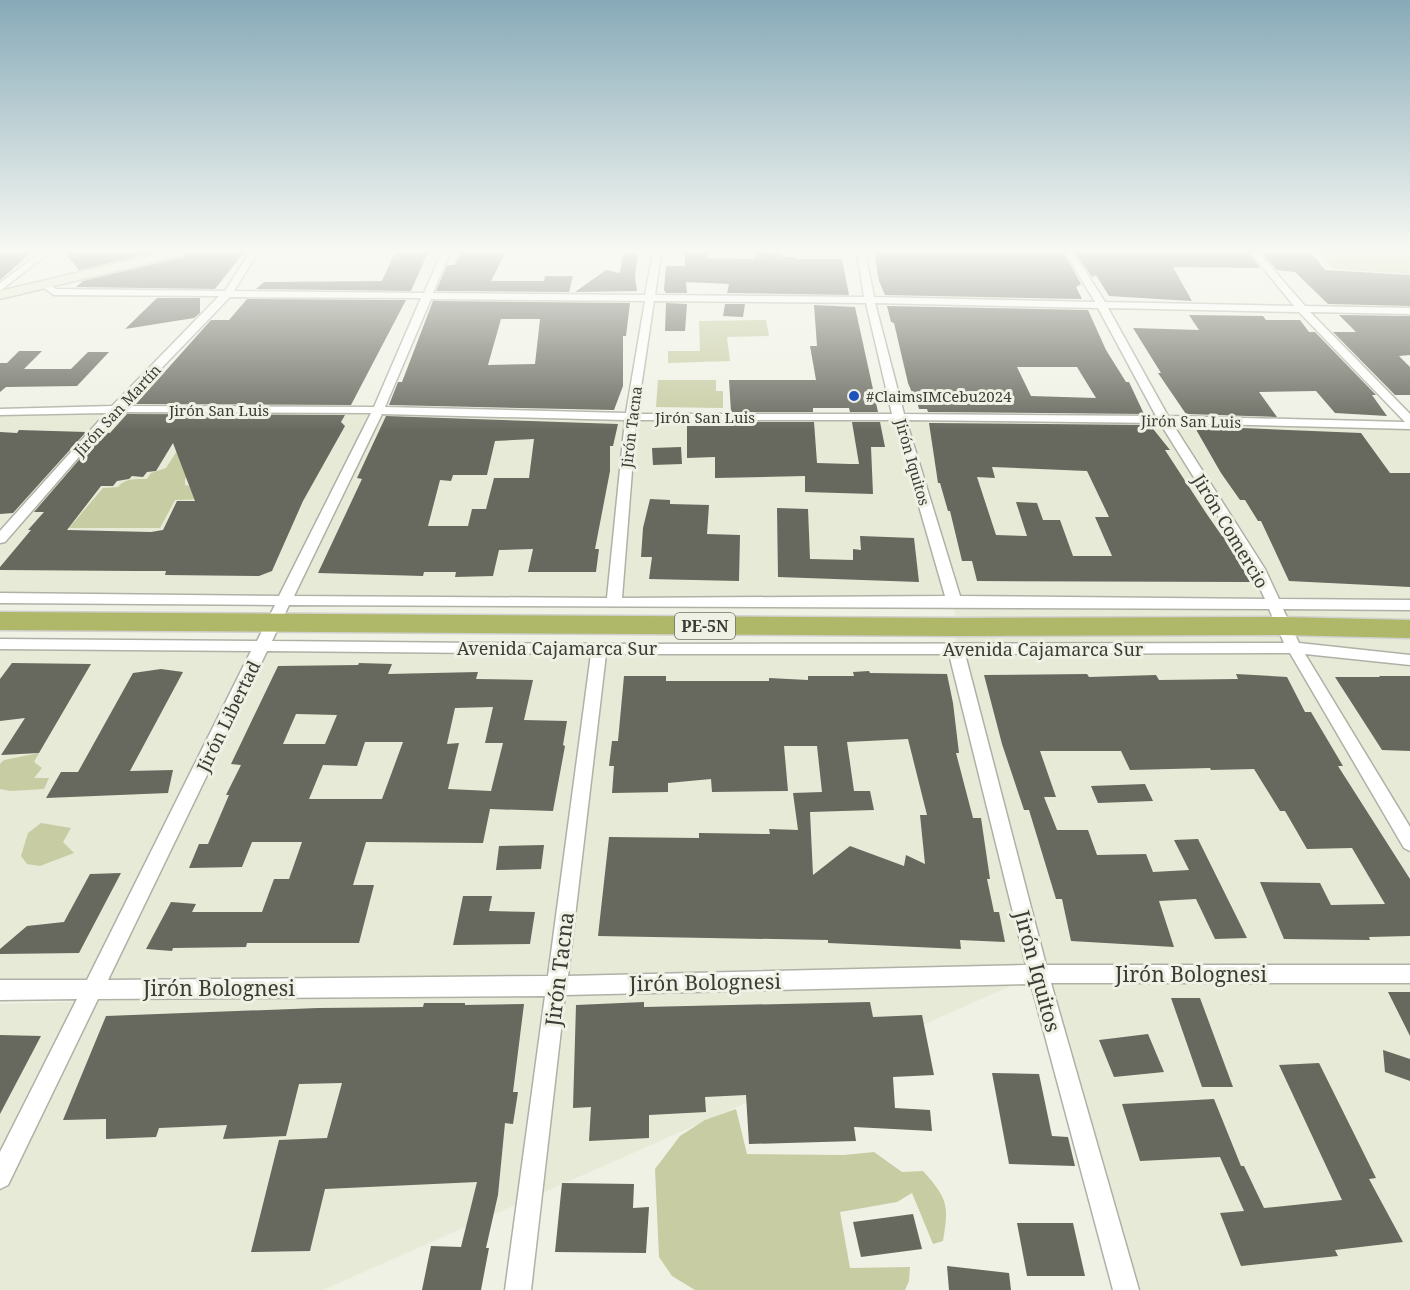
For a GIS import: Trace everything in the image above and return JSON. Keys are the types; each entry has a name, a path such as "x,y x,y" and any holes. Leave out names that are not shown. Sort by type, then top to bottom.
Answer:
{"highway":[{"name":"PE-5N","path":"0,621 268,635 1283,626 1410,629"}],"street":[{"name":"Jirón San Martín","path":"0,539 115,409 209,312"},
{"name":"Jirón Libertad","path":"0,1177 378,410 420,312"},
{"name":"Jirón Tacna","path":"614,603 631,417 648,312"},
{"name":"Jirón Iquitos","path":"872,312 954,601"},
{"name":"Jirón Comercio","path":"1105,312 1164,420 1258,569 1283,626 1410,843"},
{"path":"1306,312 1321,331 1377,385 1410,421"},
{"name":"Jirón San Luis","path":"0,412 115,409 378,410 631,417 900,416 1410,426"},
{"path":"0,598 614,603 954,601 1283,626 1410,660"},
{"path":"1283,626 1410,605"},
{"name":"Avenida Cajamarca Sur","path":"0,644 268,635 599,649 956,650 1283,626"},
{"name":"Jirón Tacna","path":"518,1290 599,649"},
{"name":"Jirón Iquitos","path":"956,650 1038,974 1126,1290"},
{"name":"Jirón Bolognesi","path":"0,990 557,986 1038,974 1410,974"}],"shaded area":[{"path":"378,410 1410,424 1410,1290 1129,1290 1038,974 323,1290 0,1290 0,1004 989,975 0,985 0,645 956,650 954,601 0,596 0,415"}],"green space":[{"path":"766,320 769,336 727,337 730,361 668,363 668,351 700,351 699,321"},
{"path":"658,380 716,380 716,391 723,391 723,408 656,407"},
{"path":"184,440 206,463 185,479 185,485 199,488 215,499 175,500 160,528 69,528 103,488 118,487 131,480 147,479 151,473 166,468"},
{"path":"39,753 34,762 42,768 34,778 49,778 44,789 10,791 0,789 0,764 4,760"},
{"path":"41,823 71,828 63,842 74,853 40,866 27,864 21,856 28,833"},
{"path":"736,1109 747,1154 844,1155 874,1152 902,1172 923,1171 938,1189 945,1203 946,1219 943,1241 933,1244 912,1193 897,1202 840,1212 850,1268 910,1267 909,1281 905,1290 695,1290 672,1276 659,1257 655,1169 680,1136 705,1120"}],"building":[{"path":"142,312 200,312 194,318 125,329"},
{"path":"236,312 400,312 351,405 136,404 211,320 229,320"},
{"path":"429,312 629,312 626,336 623,336 623,386 614,410 389,405 398,382 402,382","holes":["501,319 540,319 535,364 488,365"]},
{"path":"666,312 686,312 685,331 665,331"},
{"path":"724,312 744,312 743,317 723,316"},
{"path":"815,312 856,312 878,412 850,412 849,408 813,408 813,412 731,412 729,380 816,380 810,346 817,346"},
{"path":"889,312 1089,312 1106,350 1126,382 1129,382 1144,414 928,412 927,409 919,409 908,383 894,323 891,322","holes":["1017,367 1077,367 1096,398 1031,396"]},
{"path":"1189,315 1263,316 1266,320 1300,320 1309,332 1315,332 1376,395 1372,395 1387,416 1335,413 1316,391 1259,392 1277,417 1186,414 1158,373 1161,373 1133,328 1199,330"},
{"path":"1339,315 1410,316 1410,355 1399,356 1410,367 1410,395 1395,395 1333,332 1356,332"},
{"path":"19,351 42,351 24,369 71,369 88,352 109,352 77,386 6,387 0,392 0,363 7,363"},
{"path":"127,414 345,415 341,422 345,426 303,501 272,571 259,576 165,575 166,571 0,570 0,567 31,530 28,530 44,512 34,512 103,432 110,433","holes":["173,443 195,501 177,501 163,530 151,532 67,530 101,486 113,486 117,481 129,479 132,476 143,477 147,472 156,471"]},
{"path":"386,416 618,424 613,446 610,446 610,471 595,549 599,549 596,572 528,572 533,549 499,550 493,576 455,577 456,572 424,572 423,576 318,573 362,479 357,478","holes":["534,439 529,478 494,478 486,509 472,509 468,526 428,526 440,480 451,481 453,475 487,475 495,441"]},
{"path":"732,422 814,422 817,463 859,464 852,422 880,422 885,447 871,447 873,494 805,492 805,476 715,478 715,457 687,458 687,426 732,426"},
{"path":"929,423 1150,425 1170,450 1165,450 1206,513 1222,536 1225,536 1250,582 977,581 972,561 962,561 950,511 948,511 940,483 938,483","holes":["992,467 1087,471 1109,517 1095,517 1112,556 1073,556 1060,520 1043,520 1037,503 1016,502 1027,536 996,535 977,477 995,478"]},
{"path":"1194,426 1361,433 1390,473 1410,473 1410,587 1289,581 1261,521 1258,521 1245,500 1240,500 1221,473"},
{"path":"19,430 86,432 13,513 0,514 0,432 17,433"},
{"path":"681,447 682,464 653,465 652,448"},
{"path":"650,499 670,500 670,504 709,505 707,534 740,535 739,581 649,579 652,557 641,557 643,528"},
{"path":"777,508 808,509 810,559 853,560 853,549 861,550 860,536 914,538 919,582 778,577"},
{"path":"12,663 91,664 39,753 1,755 25,718 0,721 0,679"},
{"path":"359,663 392,664 388,674 478,672 476,679 533,680 524,720 567,721 563,745 565,746 553,811 490,809 483,843 366,842 353,885 374,885 359,943 247,943 246,947 173,948 172,951 146,949 171,902 196,904 192,912 262,912 274,879 289,879 302,842 252,842 242,867 189,868 199,844 208,844 229,795 226,795 241,765 231,764 278,666 358,665","holes":["493,707 485,743 503,743 491,791 448,789 459,743 447,744 455,708","296,714 337,715 325,744 283,744","365,742 403,742 382,799 309,799 323,765 357,766"]},
{"path":"161,669 183,672 130,771 173,770 168,793 46,798 61,772 78,772 133,673"},
{"path":"853,672 947,674 959,753 956,753 973,818 981,818 990,879 987,879 994,912 999,912 1005,942 960,940 961,949 828,943 828,940 598,936 609,837 699,838 699,833 770,834 769,829 798,830 793,793 822,792 817,746 784,746 788,791 712,792 711,779 668,783 668,792 612,793 614,766 609,766 612,741 618,741 624,676 666,676 666,681 769,681 769,678 808,680 808,676 854,676","holes":["908,739 927,815 920,815 925,864 906,855 904,866 850,846 813,875 810,812 874,810 870,791 854,791 847,742"]},
{"path":"1087,674 1089,677 1156,675 1159,680 1238,679 1236,674 1287,677 1305,712 1311,712 1343,766 1338,766 1410,879 1410,936 1369,937 1370,940 1284,939 1260,882 1320,883 1331,905 1385,904 1352,848 1307,849 1285,811 1280,811 1254,769 1130,770 1121,751 1040,751 1056,797 1044,797 1057,830 1088,830 1097,855 1146,854 1153,872 1189,870 1174,840 1198,839 1247,938 1215,939 1196,899 1159,901 1174,947 1071,941 1062,899 1056,899 1029,810 1024,810 1002,744 984,675"},
{"path":"1410,676 1410,751 1382,750 1335,677"},
{"path":"1145,784 1153,801 1098,803 1091,786"},
{"path":"544,845 541,869 496,870 499,846"},
{"path":"121,873 79,953 0,954 0,949 27,926 64,922 90,874"},
{"path":"463,896 492,896 489,911 535,912 530,944 453,945"},
{"path":"1388,992 1410,992 1410,1036"},
{"path":"1171,998 1200,998 1233,1087 1202,1087"},
{"path":"644,1002 644,1007 870,1002 873,1017 922,1015 934,1075 893,1077 895,1108 930,1110 932,1131 854,1127 856,1141 749,1144 746,1095 705,1097 706,1112 649,1115 649,1138 589,1141 591,1107 573,1108 576,1005"},
{"path":"424,1003 524,1004 513,1092 518,1092 513,1124 505,1123 498,1195 486,1248 489,1248 481,1290 422,1290 431,1246 461,1247 477,1182 325,1189 310,1251 251,1252 279,1140 327,1138 342,1083 299,1084 286,1136 223,1139 227,1125 159,1128 156,1137 106,1139 106,1119 63,1120 106,1016 318,1008 423,1007"},
{"path":"1148,1034 1164,1072 1114,1077 1099,1040"},
{"path":"0,1035 41,1036 0,1114"},
{"path":"1383,1050 1410,1059 1410,1081 1385,1072"},
{"path":"1319,1063 1376,1178 1369,1179 1403,1242 1335,1250 1338,1256 1241,1266 1220,1213 1244,1211 1220,1157 1140,1161 1122,1104 1214,1099 1241,1166 1244,1166 1264,1208 1342,1200 1279,1065"},
{"path":"992,1073 1039,1074 1052,1136 1068,1137 1075,1166 1009,1164"},
{"path":"562,1183 634,1184 633,1208 649,1207 646,1253 555,1252"},
{"path":"913,1214 922,1249 861,1257 853,1222"},
{"path":"1017,1223 1073,1223 1085,1276 1027,1276"},
{"path":"947,1266 1009,1273 1011,1290 949,1290"}],"place":[{"name":"#ClaimsIMCebu2024","path":"854,396"}]}
